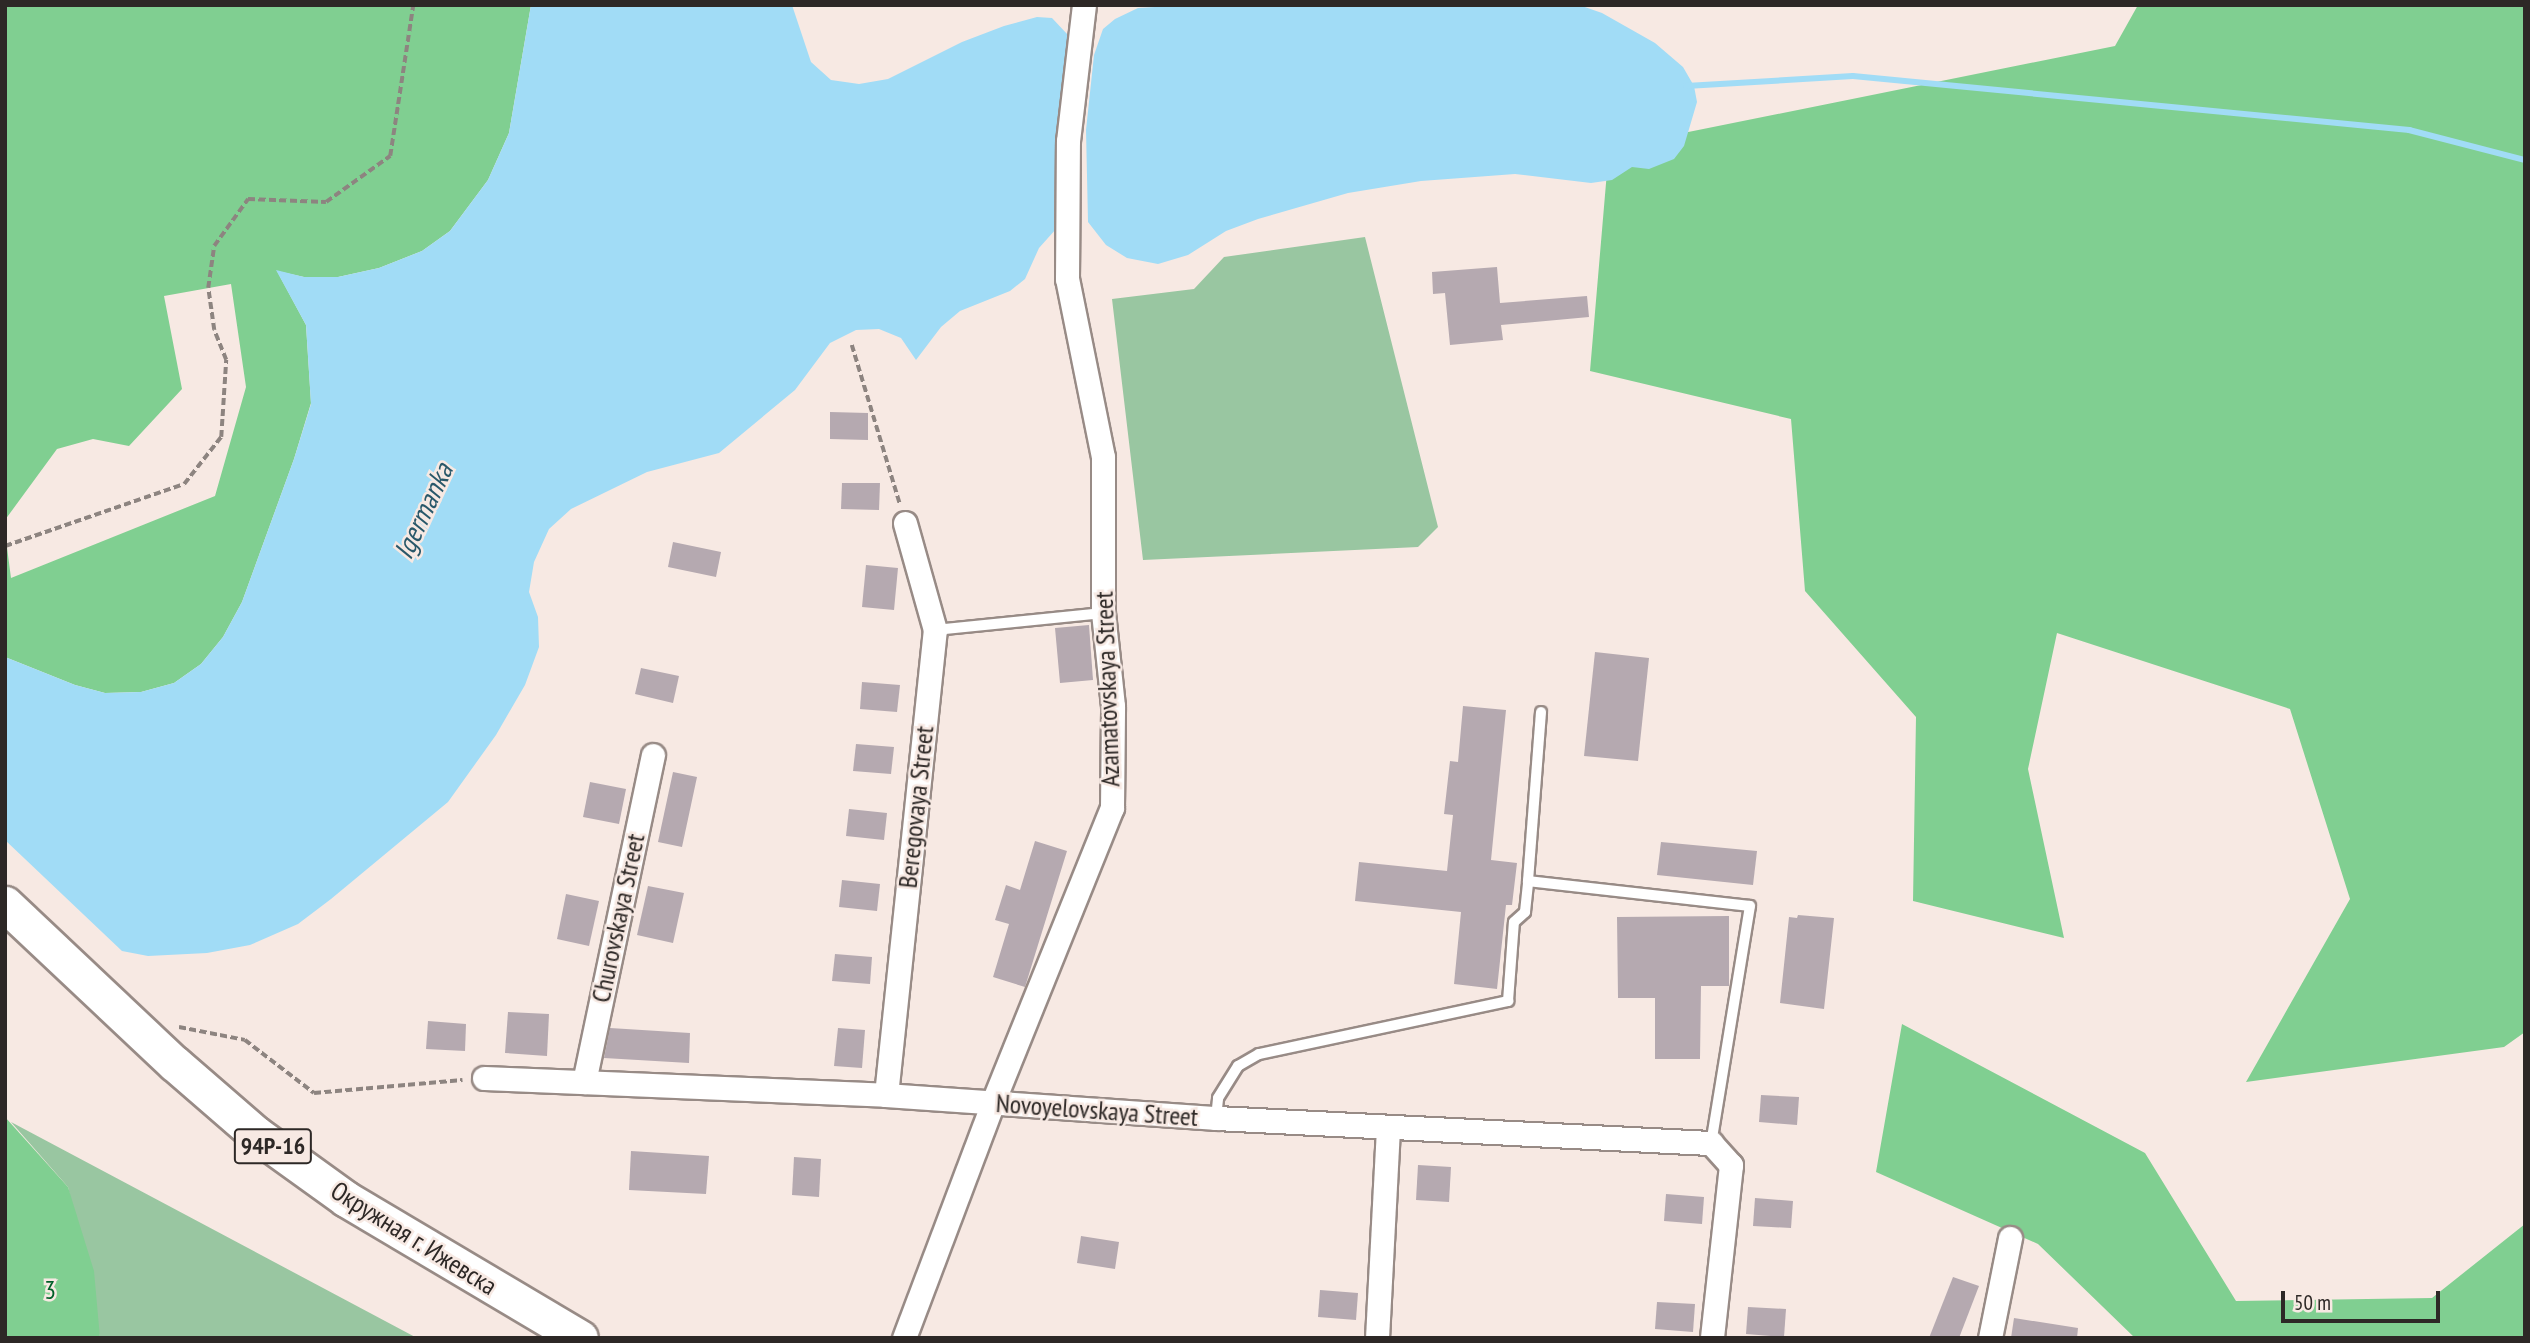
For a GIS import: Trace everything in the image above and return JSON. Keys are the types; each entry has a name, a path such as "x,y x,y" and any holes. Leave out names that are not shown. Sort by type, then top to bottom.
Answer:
{"main road":[{"name":"Окружная г. Ижевска","path":"5,904 174,1063 256,1134 346,1199 580,1338"}],"street":[{"name":"Azamatovskaya Street","path":"904,1338 993,1102 1112,808 1113,706 1103,613 1103,457 1067,279 1068,141 1084,5"},
{"name":"Beregovaya Street","path":"886,1095 935,630 905,523"},
{"name":"Churovskaya Street","path":"584,1082 653,755"},
{"name":"Novoyelovskaya Street","path":"484,1078 886,1095 1216,1118 1711,1143"},
{"path":"1377,1338 1388,1127"},
{"path":"1711,1143 1731,1165 1712,1338"},
{"path":"1990,1338 2010,1238"}],"lane":[{"path":"935,630 1103,613"},
{"path":"1216,1118 1218,1098 1238,1066 1259,1054 1508,1001 1514,922 1525,912 1541,712"},
{"path":"1528,881 1750,905 1711,1143"}],"path":[{"path":"5,546 184,484 220,437 226,360 214,330 208,288 214,246 248,199 326,202 390,156 413,5"},
{"path":"852,345 905,523"},
{"path":"178,1027 245,1040 314,1093 484,1078"}],"green space":[{"path":"5,5 531,5 509,133 488,180 450,231 422,251 379,268 338,277 304,277 277,271 306,325 311,403 294,459 242,602 223,637 201,664 174,683 141,692 105,693 75,685 5,657 5,532 11,578 215,496 246,387 231,284 164,296 182,389 129,446 93,439 57,449 5,520"},
{"path":"2138,5 2525,5 2525,1032 2504,1047 2246,1082 2350,899 2290,709 2057,633 2028,769 2064,938 1913,901 1916,717 1805,591 1791,419 1590,371 1609,148 2115,46"},
{"path":"1365,237 1438,527 1418,547 1143,560 1112,299 1194,289 1224,257"},
{"path":"1902,1024 2145,1153 2236,1301 2432,1298 2525,1224 2525,1338 2135,1338 2038,1244 1876,1172"},
{"name":"3","path":"5,1117 68,1187 94,1271 100,1338 5,1338"},
{"path":"11,1122 417,1338 100,1338 68,1187"}],"water":[{"name":"Igermanka","path":"531,5 792,5 811,62 831,80 859,84 888,79 962,42 1004,26 1037,17 1052,18 1068,35 1059,125 1060,200 1056,229 1039,248 1025,279 1010,291 960,311 941,327 916,360 901,338 879,329 856,330 830,343 795,390 719,453 647,472 571,509 549,529 534,562 529,592 538,617 539,647 525,685 496,735 448,802 331,899 298,924 250,945 207,953 148,956 122,951 5,840 5,657 75,685 105,693 141,692 174,683 201,664 223,637 242,602 311,404 306,325 276,270 304,277 338,277 379,268 422,251 450,231 488,180 509,133"},
{"path":"1189,5 1579,5 1602,13 1655,43 1683,67 1694,86 1697,102 1684,146 1674,159 1649,169 1632,167 1612,180 1591,183 1515,174 1421,181 1348,193 1258,219 1226,231 1188,255 1158,264 1127,258 1106,245 1088,222 1086,130 1094,55 1103,29 1115,19 1138,8"}],"building":[{"path":"1497,267 1500,303 1587,296 1589,317 1501,325 1503,340 1450,345 1445,293 1433,294 1432,272"},
{"path":"830,412 868,413 868,440 830,439"},
{"path":"842,483 880,483 879,510 841,509"},
{"path":"673,542 721,552 716,577 668,567"},
{"path":"866,565 898,568 894,610 862,607"},
{"path":"1089,625 1093,680 1060,683 1055,628"},
{"path":"1595,652 1649,658 1638,761 1584,756"},
{"path":"641,668 679,676 673,703 635,694"},
{"path":"862,682 900,685 897,712 860,709"},
{"path":"1463,706 1506,710 1491,860 1517,863 1512,905 1506,905 1497,989 1454,984 1461,912 1355,901 1359,862 1447,871 1453,815 1444,814 1450,761 1458,762"},
{"path":"856,744 894,747 891,774 853,771"},
{"path":"673,772 697,777 682,847 658,842"},
{"path":"590,782 626,789 619,824 583,817"},
{"path":"849,809 887,813 884,840 846,836"},
{"path":"1035,841 1067,851 1025,987 993,977 1009,924 995,920 1006,885 1020,890"},
{"path":"1661,842 1757,851 1753,885 1657,875"},
{"path":"842,880 880,884 877,911 839,907"},
{"path":"648,886 684,893 673,943 637,935"},
{"path":"566,894 599,901 589,946 557,939"},
{"path":"1798,915 1834,918 1824,1009 1780,1003 1789,917 1797,918"},
{"path":"1729,916 1729,986 1701,986 1700,1059 1655,1059 1655,998 1618,998 1617,917"},
{"path":"835,954 872,957 870,984 832,981"},
{"path":"508,1012 549,1014 547,1056 505,1053"},
{"path":"428,1021 466,1024 465,1051 426,1049"},
{"path":"610,1028 690,1033 689,1063 604,1058"},
{"path":"838,1028 865,1030 862,1068 834,1066"},
{"path":"1761,1095 1799,1097 1797,1125 1759,1122"},
{"path":"631,1151 709,1156 706,1194 629,1190"},
{"path":"794,1157 821,1159 819,1197 792,1195"},
{"path":"1418,1165 1451,1167 1449,1202 1416,1200"},
{"path":"1666,1194 1704,1197 1702,1224 1664,1221"},
{"path":"1755,1198 1793,1201 1791,1228 1753,1226"},
{"path":"1081,1236 1119,1242 1115,1269 1077,1263"},
{"path":"1953,1277 1979,1286 1959,1338 1929,1338"},
{"path":"1320,1290 1358,1293 1356,1320 1318,1317"},
{"path":"1657,1302 1695,1304 1693,1332 1655,1329"},
{"path":"1748,1307 1786,1309 1784,1337 1746,1334"},
{"path":"2014,1318 2078,1328 2077,1338 2011,1338"}],"waterway":[{"path":"1686,86 1853,76 2409,130 2525,160"}]}
